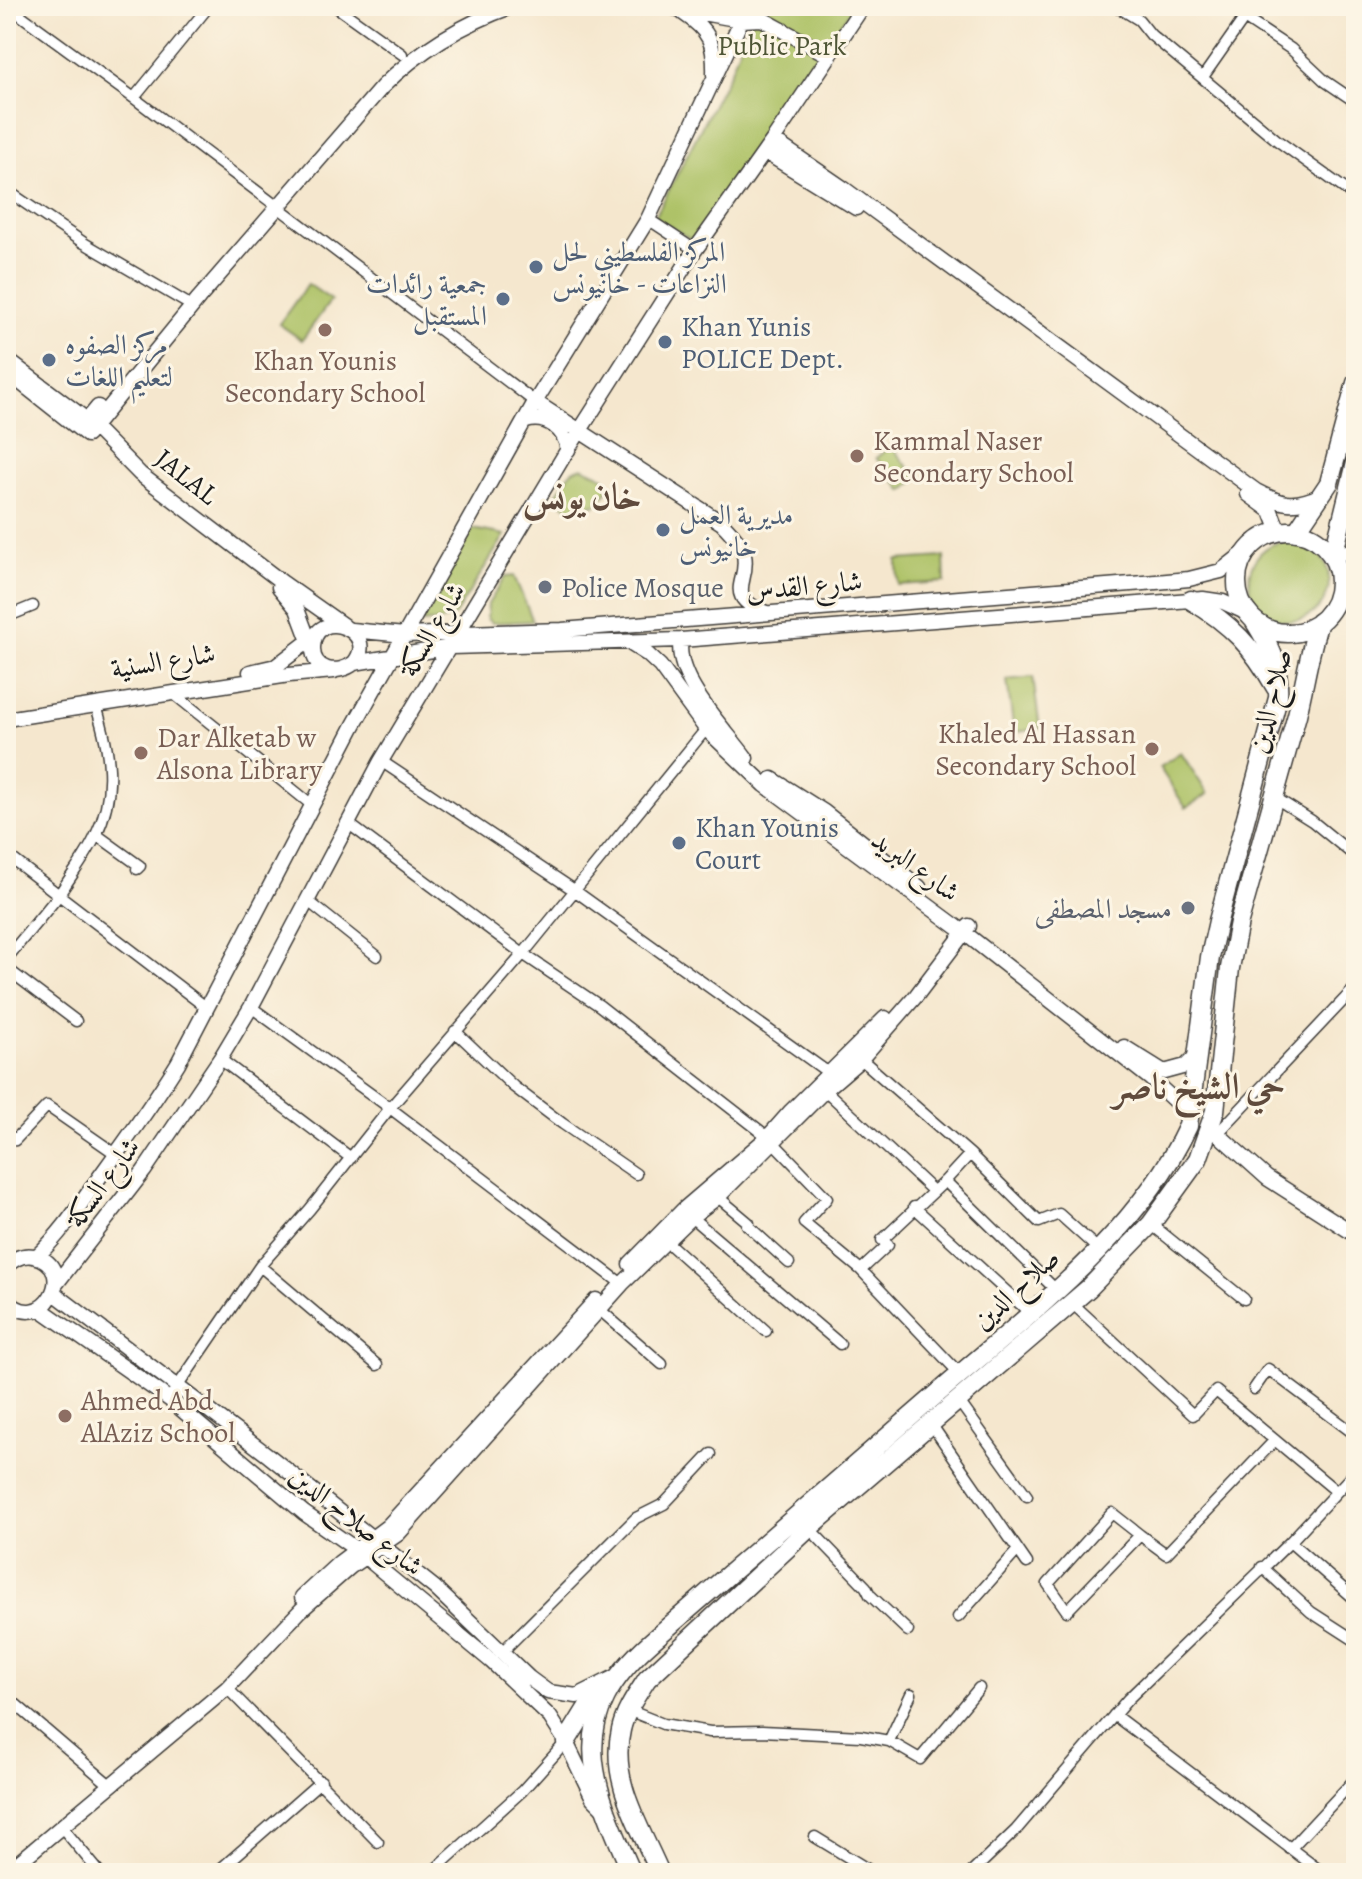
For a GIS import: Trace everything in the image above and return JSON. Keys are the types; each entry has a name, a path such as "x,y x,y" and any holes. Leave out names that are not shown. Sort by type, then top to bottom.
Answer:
{"highway":[{"path":"1288,532 1316,540 1331,554 1339,577 1334,605 1319,622 1302,631 1288,633 1265,628 1250,616 1238,591 1237,577 1241,563 1258,541 1288,532 1322,495 1339,452 1356,383"},
{"path":"1331,554 1353,504 1356,463"},
{"path":"1191,600 1236,630 1254,651 1278,692"},
{"name":"صلاح الدين","path":"632,1873 604,1809 595,1771 593,1748 596,1718 612,1684 644,1648 1057,1291 1122,1224 1173,1159 1188,1126 1210,957 1278,692 1279,678 1274,653 1250,616"},
{"name":"صلاح الدين","path":"661,1870 632,1816 621,1774 618,1747 628,1710 647,1679 809,1528 1072,1303 1130,1248 1198,1159 1214,1130 1234,945 1305,683 1309,650 1319,622"},
{"path":"1246,819 1267,823"},
{"path":"955,1378 945,1392 956,1402"},
{"path":"566,1742 587,1708 612,1684"}],"main road":[{"path":"87,428 181,319 374,81 402,54 488,6"},
{"path":"87,428 185,302 382,87 414,57 459,28 513,6"},
{"name":"شارع السكة","path":"39,1308 50,1301 55,1289 144,1171 220,1059 251,1007 381,761 568,450 695,250 863,6"},
{"path":"669,7 745,13 769,21 830,56"},
{"path":"669,7 699,24 707,33 714,56 714,82"},
{"name":"شارع السكة","path":"36,1257 52,1242 150,1109 207,1008 393,656 535,402 648,219 745,13"},
{"path":"769,146 843,188 1256,491 1279,503 1291,504 1302,504 1322,495"},
{"path":"769,146 788,169 835,194 904,240 1194,452 1271,511 1288,532"},
{"name":"JALAL","path":"6,359 140,474 283,583 348,628"},
{"name":"JALAL","path":"6,371 87,428 137,478 278,586 297,609 314,642"},
{"path":"535,402 722,523 744,552 743,596 754,608 770,614"},
{"path":"526,421 537,419 553,425 564,436 568,450"},
{"name":"شارع القدس","path":"346,667 455,641 1189,579 1221,571 1253,546"},
{"path":"1331,554 1356,551"},
{"path":"1338,592 1356,571"},
{"name":"شارع القدس","path":"348,628 455,641 628,642 1203,599 1223,602 1250,616"},
{"path":"329,626 348,628 356,635 360,651 346,667 321,665 314,642 329,626"},
{"name":"شارع البريد","path":"681,640 680,659 694,687 748,760 778,784 824,812 1151,1079 1190,1115"},
{"name":"شارع السنية","path":"6,709 268,669 314,642"},
{"name":"شارع البريد","path":"628,642 660,666 706,729 765,785 963,927 1104,1035 1164,1072 1186,1066 1198,1053"},
{"name":"شارع السكة","path":"346,667 361,669 374,678 374,691"},
{"name":"شارع السنية","path":"6,719 346,667"},
{"path":"377,1542 398,1534 600,1310 659,1232 772,1140 825,1090 833,1077 861,1059 925,985 963,927"},
{"path":"6,1873 220,1684 312,1587 377,1542 388,1526 619,1282 691,1217 718,1197 833,1077 963,927"},
{"path":"1214,1130 1267,1178 1356,1235"},
{"path":"9,1260 36,1257"},
{"name":"شارع صلاح الدين","path":"36,1257 51,1267 55,1289 435,1588 529,1678 555,1695 577,1696 612,1684"},
{"path":"6,1299 24,1311"},
{"path":"6,1318 39,1308"},
{"name":"شارع صلاح الدين","path":"39,1308 169,1399 304,1513 362,1554 491,1661 550,1717 566,1742 593,1798 604,1809"},
{"path":"6,1864 227,1688 301,1610 362,1554"}],"street":[{"path":"8,6 535,402"},
{"path":"134,98 209,6"},
{"path":"335,6 402,54"},
{"path":"1116,6 1139,20 1151,35 1278,141 1356,197"},
{"path":"1226,6 1291,49 1325,81 1356,102"},
{"path":"1203,77 1245,17"},
{"path":"6,190 84,243 185,302"},
{"path":"648,219 695,250"},
{"path":"6,617 33,606"},
{"path":"174,694 312,805"},
{"path":"6,959 59,895 97,835 111,783 108,748 96,706"},
{"path":"169,1399 260,1266 390,1108 523,954 706,729"},
{"path":"381,761 574,890 833,1077"},
{"path":"1274,797 1312,821 1356,857"},
{"path":"349,824 523,954 600,1006 772,1140 827,1198 804,1223 861,1270 955,1378"},
{"path":"97,835 140,866 137,869"},
{"path":"6,854 207,1008"},
{"path":"308,901 377,956"},
{"path":"6,968 76,1021"},
{"path":"1214,1130 1356,987"},
{"path":"251,1007 619,1282"},
{"path":"455,1031 514,1087 636,1174"},
{"path":"220,1059 351,1158"},
{"path":"861,1059 970,1154 1039,1222 1059,1214 1098,1249"},
{"path":"825,1090 932,1190"},
{"path":"6,1134 15,1140 47,1106 116,1154"},
{"path":"861,1270 888,1245 882,1240 970,1154"},
{"path":"945,1181 1057,1291"},
{"path":"718,1197 789,1263"},
{"path":"914,1207 1031,1314"},
{"path":"691,1217 840,1344"},
{"path":"1151,1224 1244,1299"},
{"path":"666,1241 766,1331"},
{"path":"260,1266 377,1365"},
{"path":"1072,1303 1193,1415 1216,1391 1336,1491"},
{"path":"600,1310 662,1364"},
{"path":"1254,1389 1268,1369 1356,1435"},
{"path":"956,1402 1027,1496"},
{"path":"931,1424 1027,1563"},
{"path":"1140,1535 1067,1611 1048,1584 1112,1513 1166,1554 1275,1440"},
{"path":"503,1651 636,1518 664,1504 711,1454"},
{"path":"971,1873 1016,1830 1114,1715 1290,1542 1356,1471"},
{"path":"809,1528 866,1587 870,1595 908,1631"},
{"path":"1290,1542 1356,1600"},
{"path":"958,1617 1017,1551"},
{"path":"1262,1567 1311,1612 1356,1641"},
{"path":"227,1688 378,1842"},
{"path":"628,1710 663,1724 710,1732 861,1736 889,1741 920,1759 979,1688"},
{"path":"889,1741 911,1694"},
{"path":"6,1696 106,1782"},
{"path":"1114,1715 1323,1873"},
{"path":"431,1873 522,1791 566,1742"},
{"path":"1290,1849 1356,1778"},
{"path":"216,1873 321,1781"},
{"path":"61,1826 100,1873"},
{"path":"815,1837 874,1873"}],"green space":[{"name":"Public Park","path":"755,6 853,6 695,242 655,217 731,70"},
{"path":"308,284 331,300 302,340 279,324"},
{"path":"891,446 918,479 903,491 876,458"},
{"path":"582,467 604,477 608,490 595,506 581,500 573,510 554,498 572,471"},
{"path":"473,529 505,535 455,615 441,621 423,623 422,615"},
{"path":"1289,541 1304,544 1317,553 1326,566 1329,581 1326,596 1317,609 1304,618 1289,621 1274,618 1261,609 1252,596 1249,581 1252,566 1261,553 1274,544"},
{"path":"944,557 945,582 898,585 897,560"},
{"path":"514,576 533,621 492,623 487,619 488,604 505,577"},
{"path":"1033,677 1040,729 1014,732 1007,680"},
{"path":"1181,753 1208,794 1186,808 1159,767"}],"place":[{"name":"المركز الفلسطيني لحل النزاعات - خانيونس","path":"536,267"},
{"name":"جمعية رائدات المستقبل","path":"503,299"},
{"name":"Khan Younis Secondary School","path":"325,330"},
{"name":"Khan Yunis POLICE Dept.","path":"665,342"},
{"name":"مركز الصفوه لتعليم اللغات","path":"49,360"},
{"name":"Kammal Naser Secondary School","path":"857,456"},
{"name":"مديرية العمل خانيونس","path":"663,530"},
{"name":"Police Mosque","path":"545,587"},
{"name":"Khaled Al Hassan Secondary School","path":"1152,749"},
{"name":"Dar Alketab w Alsona Library","path":"141,753"},
{"name":"Khan Younis Court","path":"679,843"},
{"name":"مسجد المصطفى","path":"1188,908"},
{"name":"Ahmed Abd AlAziz School","path":"65,1416"}],"district":[{"name":"خان يونس","path":"582,495"},
{"name":"حي الشيخ ناصر","path":"1199,1085"}]}
